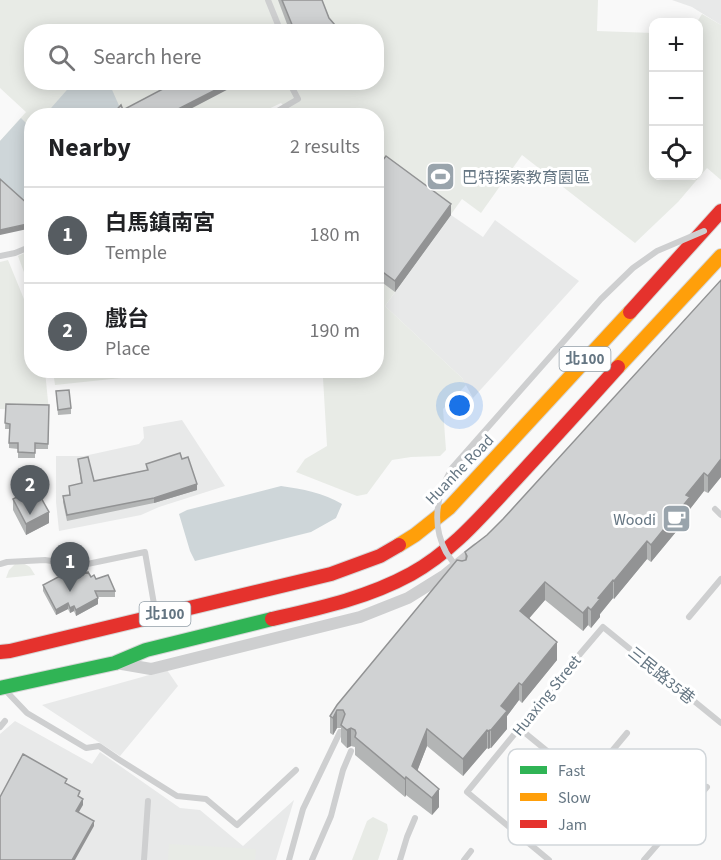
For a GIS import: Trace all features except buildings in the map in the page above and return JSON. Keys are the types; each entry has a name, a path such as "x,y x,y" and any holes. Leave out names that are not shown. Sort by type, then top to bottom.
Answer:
{"highway":[{"name":"Huanhe Road","path":"0,652 331,574 380,556 415,535 449,508 721,211"},
{"name":"北100","path":"1,688 115,663 146,650 343,602 376,591 413,573 449,548 478,520 721,256"}],"street":[{"path":"115,663 151,669 360,617 408,598 445,575 490,537"}],"lane":[{"path":"268,0 278,24"},
{"path":"283,108 298,99 293,90"},
{"path":"462,574 446,552 437,523 440,494 452,468 601,299 633,268 657,251 705,231"},
{"path":"0,256 24,249"},
{"path":"715,509 721,514"},
{"path":"0,564 45,560 73,567 145,552 156,616"},
{"path":"688,617 721,579"},
{"name":"三民路35巷","path":"603,627 721,723"},
{"name":"Huaxing Street","path":"508,826 467,792 603,627"},
{"path":"1,688 27,713 86,748 99,746 177,796 206,799 237,825 296,770"},
{"path":"0,726 5,721"},
{"path":"519,728 545,749"},
{"path":"290,860 303,810 340,732"},
{"path":"613,749 627,733"},
{"path":"312,860 331,816 343,770 351,751"},
{"path":"144,860 148,801"},
{"path":"400,860 415,818"},
{"name":"Huaxing Street","path":"531,845 549,860"},
{"path":"644,860 657,845"},
{"path":"464,860 471,851"}],"shaded area":[{"path":"0,0 598,0 597,31 649,33 649,180 697,180 678,202 635,243 522,155 481,213 462,199 385,306 462,378 466,385 443,409 446,450 440,456 392,460 367,494 357,496 296,472 305,459 327,446 323,378 384,378 384,108 286,108 281,103 271,108 24,108 24,110 0,88"},
{"path":"672,0 721,0 721,25 692,7"},
{"path":"702,14 721,25 721,180 707,168 703,173 703,18 700,18"},
{"path":"67,90 112,90 120,108 51,108"},
{"path":"24,114 24,208 0,141"},
{"path":"21,118 24,121 24,204 0,185 0,141"},
{"path":"451,215 483,237 495,220 579,281 473,398 462,378 385,306"},
{"path":"24,253 24,272 18,256"},
{"path":"8,260 24,299 24,378 46,378 49,411 0,409 0,262"},
{"path":"54,378 122,378 55,385"},
{"path":"182,420 225,486 141,515 59,531 56,502 56,456 84,456 139,444 144,438 143,427"},
{"path":"281,486 320,494 342,504 336,518 311,532 195,561 179,514"},
{"path":"23,563 30,567 35,575 6,578 9,570 15,564"},
{"path":"167,670 178,686 120,756 42,705"},
{"path":"15,721 92,764 100,752 180,808 200,810 243,846 294,800 276,860 0,860 0,734"},
{"path":"373,817 387,824 388,830 378,860 352,860 367,821"},
{"path":"169,844 256,849 255,860 168,860"}],"traffic: fast":[{"path":"0,688 115,663 146,650 272,619"}],"traffic: slow":[{"path":"618,367 721,256"},
{"path":"399,545 449,508 630,312"}],"traffic: jam":[{"path":"630,312 721,211"},
{"path":"272,619 360,596 426,565 480,518 618,367"},
{"path":"0,652 331,574 380,556 399,545"}],"place":[{"name":"巴特探索教育園區","path":"441,177"},
{"name":"戲台","path":"30,515"},
{"name":"Woodi","path":"677,519"},
{"name":"白馬鎮南宮","path":"70,592"}]}
